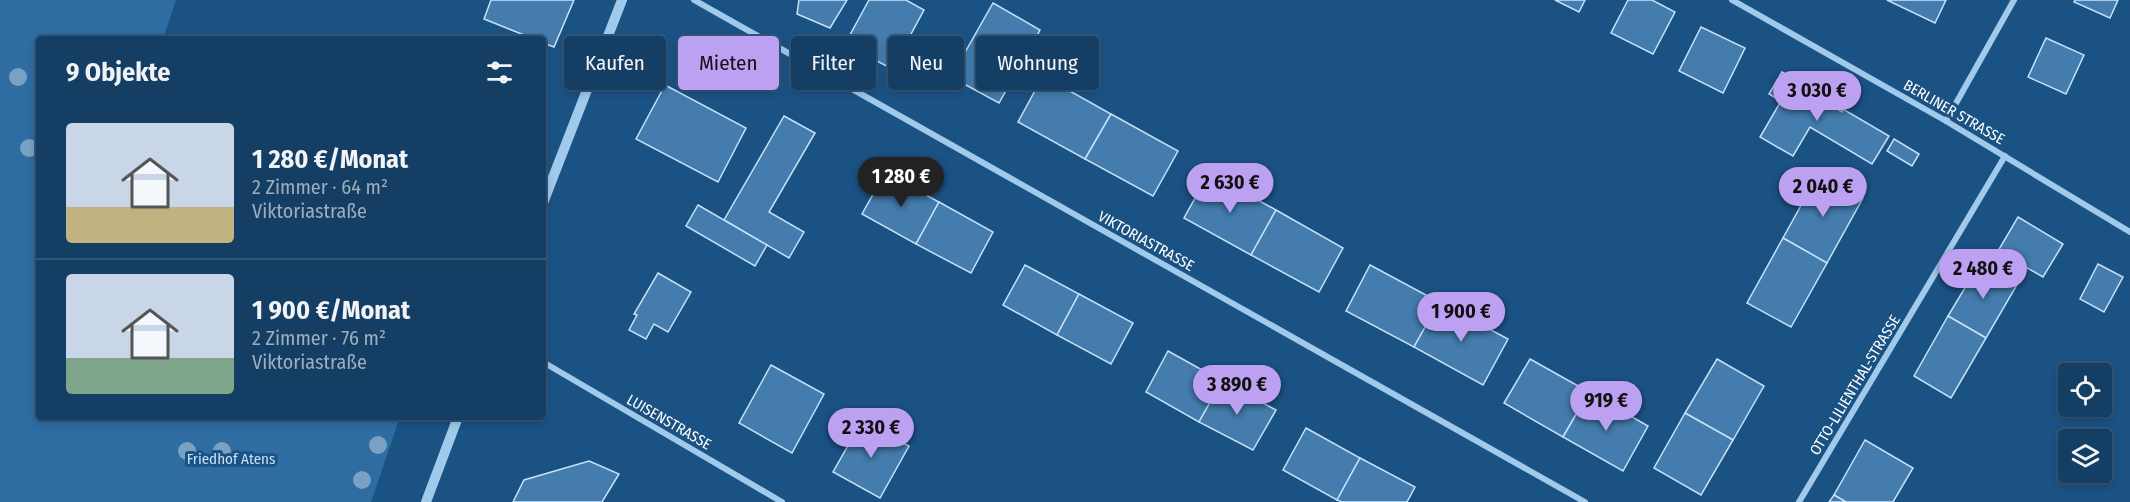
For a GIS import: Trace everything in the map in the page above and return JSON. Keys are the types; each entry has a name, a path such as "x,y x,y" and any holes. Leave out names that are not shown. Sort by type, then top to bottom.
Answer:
{"street":[{"path":"546,195 622,0"},
{"name":"VIKTORIASTRASSE","path":"694,0 1586,502"},
{"name":"BERLINER STRASSE","path":"1732,0 1946,120 2130,232"},
{"path":"1946,120 2014,0"},
{"name":"OTTO-LILIENTHAL-STRASSE","path":"1799,502 2005,156"},
{"name":"LUISENSTRASSE","path":"546,365 782,502"},
{"path":"426,502 457,420"}],"green space":[{"name":"Friedhof Atens","path":"0,0 176,0 164,36 36,36 36,420 399,420 371,502 0,502"}],"building":[{"path":"491,0 574,0 554,47 546,44 546,36 526,36 484,19"},
{"path":"799,0 847,0 830,28 797,14"},
{"path":"869,0 906,0 924,10 910,36 888,36 888,67 876,60 876,36 849,36"},
{"path":"1555,0 1585,0 1579,12"},
{"path":"1628,0 1652,0 1675,12 1653,54 1611,33"},
{"path":"1887,0 1946,0 1935,23"},
{"path":"2075,0 2118,0 2110,18 2074,2"},
{"path":"993,3 1040,30 1037,36 976,36 976,90 1006,90 999,103 964,84 964,54"},
{"path":"1701,27 1745,48 1723,93 1679,71"},
{"path":"2046,38 2084,55 2066,94 2028,77"},
{"path":"1782,72 1827,99 1825,102 1842,112 1843,109 1889,136 1872,164 1810,127 1793,156 1760,137 1781,101 1769,94"},
{"path":"666,86 746,128 718,182 636,139 662,90 666,90"},
{"path":"1035,90 1068,90 1111,114 1085,159 1018,122"},
{"path":"1111,114 1178,151 1153,196 1085,159"},
{"path":"784,116 815,133 769,212 804,232 789,258 724,220"},
{"path":"1894,139 1919,154 1912,166 1887,151"},
{"path":"885,173 939,202 916,244 862,214"},
{"path":"1209,173 1276,210 1251,255 1184,218"},
{"path":"1819,173 1863,198 1827,263 1783,238"},
{"path":"939,202 993,232 971,273 916,244"},
{"path":"698,205 767,245 755,266 686,226"},
{"path":"1276,210 1343,248 1319,292 1251,255"},
{"path":"2018,217 2063,244 2043,277 1998,251"},
{"path":"1783,238 1827,263 1791,327 1747,303"},
{"path":"1981,261 2018,283 1986,338 1948,316"},
{"path":"2098,264 2123,277 2104,312 2080,299"},
{"path":"1025,265 1079,294 1057,335 1003,305"},
{"path":"1370,265 1439,302 1414,347 1346,311"},
{"path":"658,273 691,292 668,332 654,324 646,339 629,330 637,315 634,314"},
{"path":"1079,294 1133,323 1111,364 1057,335"},
{"path":"1439,302 1508,339 1483,385 1414,347"},
{"path":"1948,316 1986,338 1951,398 1914,376"},
{"path":"1168,351 1222,381 1199,422 1146,392"},
{"path":"1530,359 1589,392 1563,437 1504,403"},
{"path":"1717,359 1764,386 1733,440 1685,413"},
{"path":"771,365 824,394 792,453 739,423"},
{"path":"1222,381 1276,410 1253,450 1199,422"},
{"path":"1589,392 1648,426 1623,471 1563,437"},
{"path":"1685,413 1733,440 1701,495 1654,468"},
{"path":"862,421 909,446 880,498 833,472"},
{"path":"1306,428 1360,458 1337,500 1283,470"},
{"path":"1865,440 1913,468 1893,502 1846,502 1834,495"},
{"path":"1360,458 1415,487 1407,502 1342,502 1337,500"},
{"path":"589,461 619,474 602,502 513,502 524,480"},
{"path":"1834,495 1846,502 1829,502"}]}
